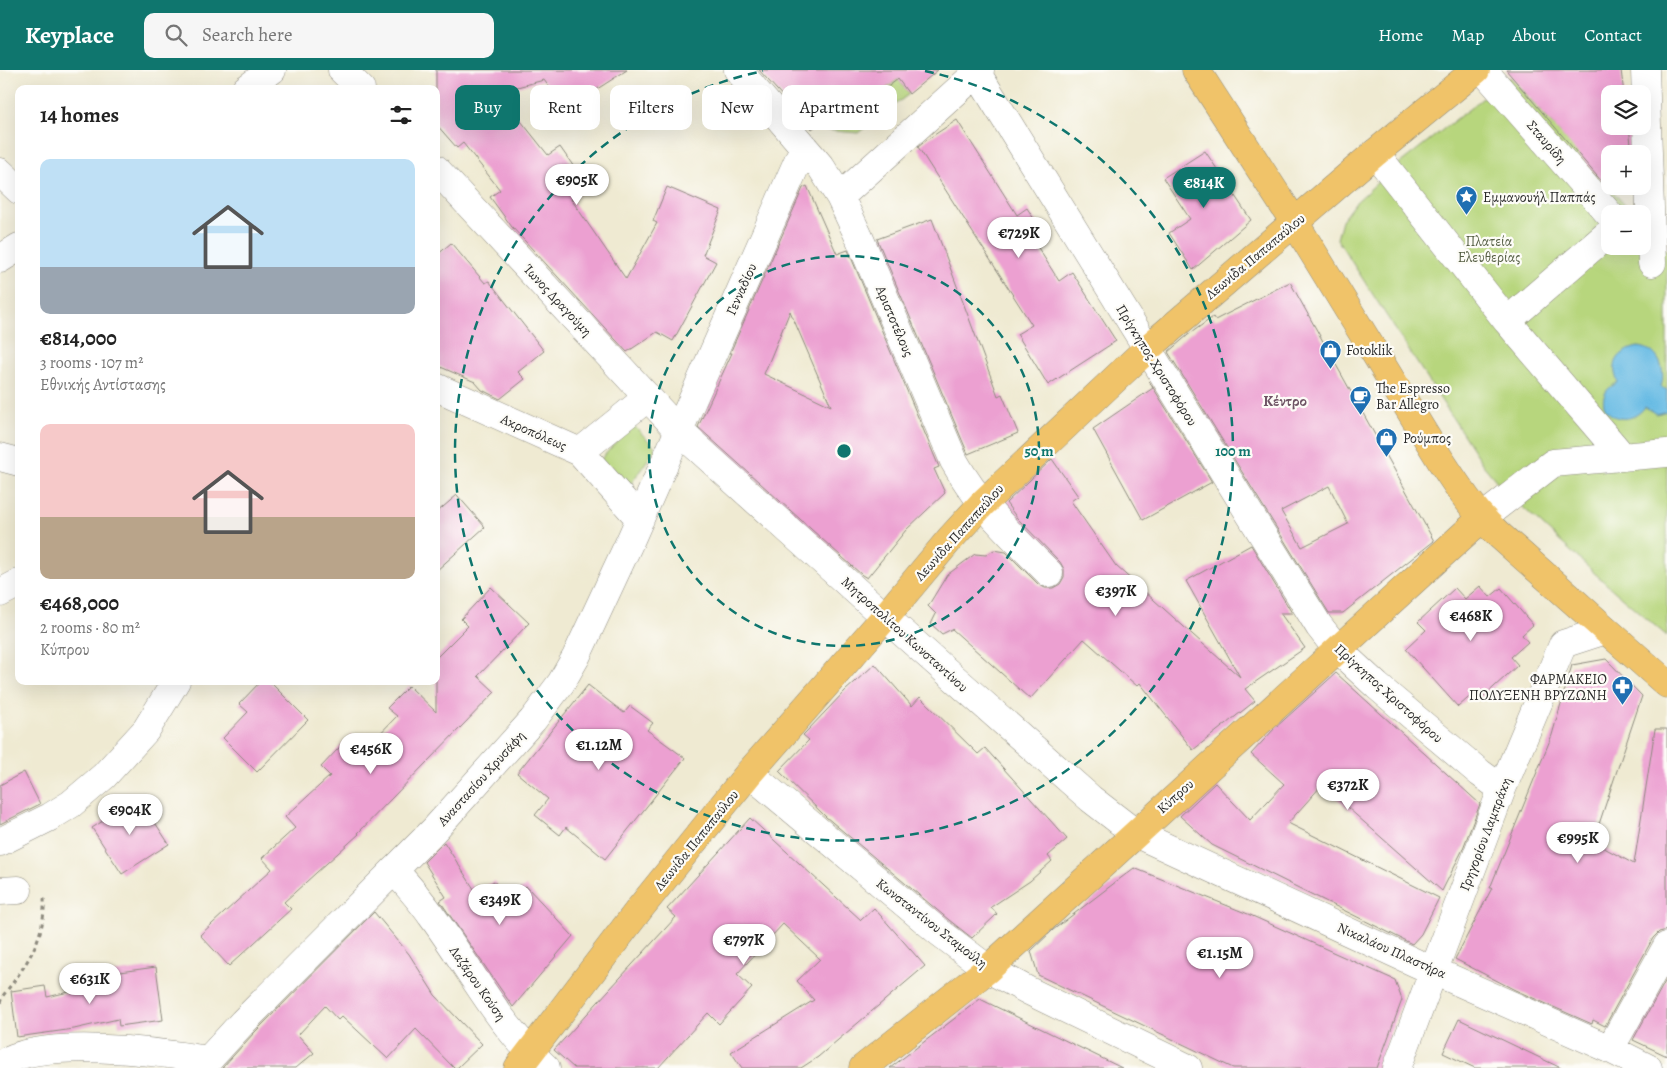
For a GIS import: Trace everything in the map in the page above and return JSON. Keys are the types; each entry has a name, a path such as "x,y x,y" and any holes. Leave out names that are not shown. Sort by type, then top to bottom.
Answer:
{"main road":[{"path":"1196,70 1295,223 1462,493 1498,534 1667,684"},
{"name":"Λεωνίδα Παπαπαύλου","path":"532,1063 641,907 749,773 982,504 1147,349 1375,153 1476,70"},
{"name":"Κύπρου","path":"863,1068 988,968 1482,518"}],"street":[{"path":"251,85 272,70"},
{"path":"342,70 358,85"},
{"name":"Αριστοτέλους","path":"738,70 821,167 840,197 859,237 954,460 968,485 982,504 1049,573"},
{"name":"Σταυρίδη","path":"1483,70 1601,205"},
{"path":"1645,70 1652,263"},
{"path":"840,197 978,71"},
{"name":"Πρίγκηπος Χριστοφόρου","path":"978,71 1304,603 1337,650 1392,699 1480,773 1502,789"},
{"name":"Γενναδίου","path":"679,431 804,147"},
{"path":"1375,153 1508,321 1623,457"},
{"path":"0,172 15,186"},
{"name":"Ίωνος Δραγούμη","path":"440,173 679,431"},
{"path":"1508,321 1601,240"},
{"path":"0,259 15,250"},
{"name":"Ακροπόλεως","path":"440,389 580,452 648,398"},
{"name":"Αναστασίου Χρυσάφη","path":"205,1064 243,1022 434,830 516,740 561,683 584,641 679,431"},
{"name":"Μητροπολίτου Κωνσταντίνου","path":"679,431 885,617 1091,799 1135,834"},
{"path":"580,452 640,519"},
{"path":"1482,518 1553,464 1667,453"},
{"path":"0,457 15,461"},
{"path":"0,593 15,585"},
{"name":"Γρηγορίου Λαμπράκη","path":"1397,1068 1502,789 1563,644 1606,630"},
{"path":"0,842 50,817 71,804 104,776 146,730 174,685"},
{"name":"Κωνσταντίνου Σταμούλη","path":"749,773 939,932 988,968 1029,991 1188,1068"},
{"name":"Νικαλάου Πλαστήρα","path":"1135,834 1610,1049 1648,1068"},
{"name":"Λαζάρου Κούση","path":"394,870 432,916 532,1063"},
{"path":"1610,1049 1667,946"},
{"path":"0,1066 7,1060 21,1055 78,1048 156,1052 205,1064"}],"path":[{"path":"0,1003 2,997 32,954 38,940 44,907 44,895 39,890 9,890"}],"green space":[{"name":"Πλατεία Ελευθερίας","path":"1510,77 1601,178 1601,195 1616,195 1625,205 1601,205 1601,255 1651,255 1651,233 1667,251 1667,636 1613,590 1504,490 1483,465 1337,239 1342,220 1354,204 1390,171"},
{"path":"898,79 909,94 897,103 897,85 890,85"},
{"path":"824,130 862,130 858,133"},
{"path":"632,424 656,448 625,492 595,466"}],"water":[{"path":"1638,347 1651,351 1662,367 1663,380 1661,387 1667,390 1667,411 1656,414 1645,407 1638,414 1630,418 1614,416 1604,407 1603,400 1607,391 1618,382 1615,375 1615,364 1626,351"}],"building":[{"path":"436,70 627,70 600,87 600,85 548,85 544,80 520,86 455,85 455,130 520,130 520,120 548,155 560,147 588,187 571,199 626,279 657,223 653,221 667,187 721,210 703,255 716,262 673,341 657,332 627,352 512,227 490,197 500,190 463,143 457,148 440,129 440,85 436,85"},
{"path":"759,70 938,70 909,94 898,79 890,85 782,85 782,96"},
{"path":"1506,70 1621,70 1623,85 1601,85 1601,135 1630,135 1631,145 1601,145 1601,181"},
{"path":"957,120 1017,215 1027,208 1047,239 1037,246 1059,281 1072,272 1116,341 1048,385 1017,334 1032,325 918,147"},
{"path":"1205,151 1251,220 1193,270 1169,233 1190,219 1163,178"},
{"path":"807,186 837,254 848,250 939,467 934,469 945,493 906,530 867,578 698,427 803,188","holes":["790,311 831,406 764,374"]},
{"path":"932,219 998,396 1002,394 1018,433 968,454 877,239"},
{"path":"451,243 485,283 489,281 544,351 518,372 525,379 500,399 482,390 475,382 440,367 440,253"},
{"path":"1290,282 1434,541 1343,613 1329,613 1168,352 1213,317 1215,320","holes":["1329,486 1348,524 1302,547 1281,511"]},
{"path":"1149,381 1212,482 1143,520 1093,429 1153,388"},
{"path":"1052,459 1078,496 1071,501 1116,566 1240,677 1186,581 1251,545 1292,613 1280,613 1305,648 1245,689 1255,701 1193,750 1140,683 1137,686 1084,639 1030,699 952,629 942,634 931,624 936,614 928,606 947,575 975,554 986,555 994,550 1006,552 1038,584 1045,588 1053,588 1060,584 1064,577 1064,569 1060,562 1017,518 1006,503"},
{"path":"457,495 485,527 440,567 440,510"},
{"path":"1480,586 1490,597 1501,588 1533,625 1522,635 1528,642 1511,657 1518,665 1482,698 1476,691 1458,707 1406,649 1426,630 1418,622 1455,588 1465,599"},
{"path":"491,587 529,623 478,676 495,692 359,834 284,902 291,909 229,966 200,935 272,869 262,858 295,828 285,817 330,776 321,767 352,734 366,748 397,716 387,708 409,686 436,712 436,685 440,685 440,654 468,626 461,619"},
{"path":"1606,659 1642,696 1593,842 1634,864 1655,729 1667,729 1667,930 1659,932 1653,938 1605,1026 1593,1020 1592,1024 1515,990 1455,959 1492,888 1490,888 1552,735 1572,665"},
{"path":"875,664 912,706 920,697 978,754 985,748 1067,839 1048,856 1052,861 1030,881 991,907 997,914 972,938 826,817 779,771 809,740 803,735 845,691"},
{"path":"1336,673 1480,804 1462,851 1442,891 1322,785 1288,823 1439,898 1421,934 1412,944 1212,845 1180,816 1215,783 1250,820 1284,784 1251,754 1275,728"},
{"path":"257,685 273,685 308,720 257,772 223,738 248,712 239,704"},
{"path":"588,685 624,713 630,706 653,723 647,730 685,758 605,859 566,827 560,835 535,815 548,799 517,773"},
{"path":"24,772 40,804 0,824 0,785"},
{"path":"139,798 169,844 122,874 92,828"},
{"path":"750,818 861,920 874,908 925,966 818,1057 801,1068 742,1068 731,1052 814,1000 797,981 820,959 783,924 737,974 752,988 719,1024 708,1013 658,1068 574,1068 554,1050 676,917 667,909"},
{"path":"444,842 476,892 494,881 506,899 526,886 573,936 513,1007 440,901 446,897 424,862"},
{"path":"1134,868 1248,914 1395,980 1402,1000 1377,1068 1233,1068 1038,975 1031,951 1053,930"},
{"path":"374,912 409,954 435,995 482,1044 457,1068 454,1068 416,1029 388,1059 342,1016 338,1020 325,1006 298,1035 314,1053 296,1068 222,1068 254,1033"},
{"path":"156,967 163,1020 119,1026 118,1019 74,1029 17,1037 11,991 45,986 47,997 113,982 112,973"},
{"path":"1667,978 1667,1056 1633,1040"},
{"path":"980,999 1122,1068 890,1068"},
{"path":"1459,1019 1561,1068 1475,1068 1443,1053"}],"place":[{"name":"Εμμανουήλ Παππάς","path":"1467,216"},
{"name":"Fotoklik","path":"1330,369"},
{"name":"The Espresso Bar Allegro","path":"1360,415"},
{"name":"Ρούμπος","path":"1387,457"},
{"name":"ΦΑΡΜΑΚΕΙΟ ΠΟΛΥΞΕΝΗ ΒΡΥΖΩΝΗ","path":"1623,706"}],"district":[{"name":"Κέντρο","path":"1285,401"}]}
